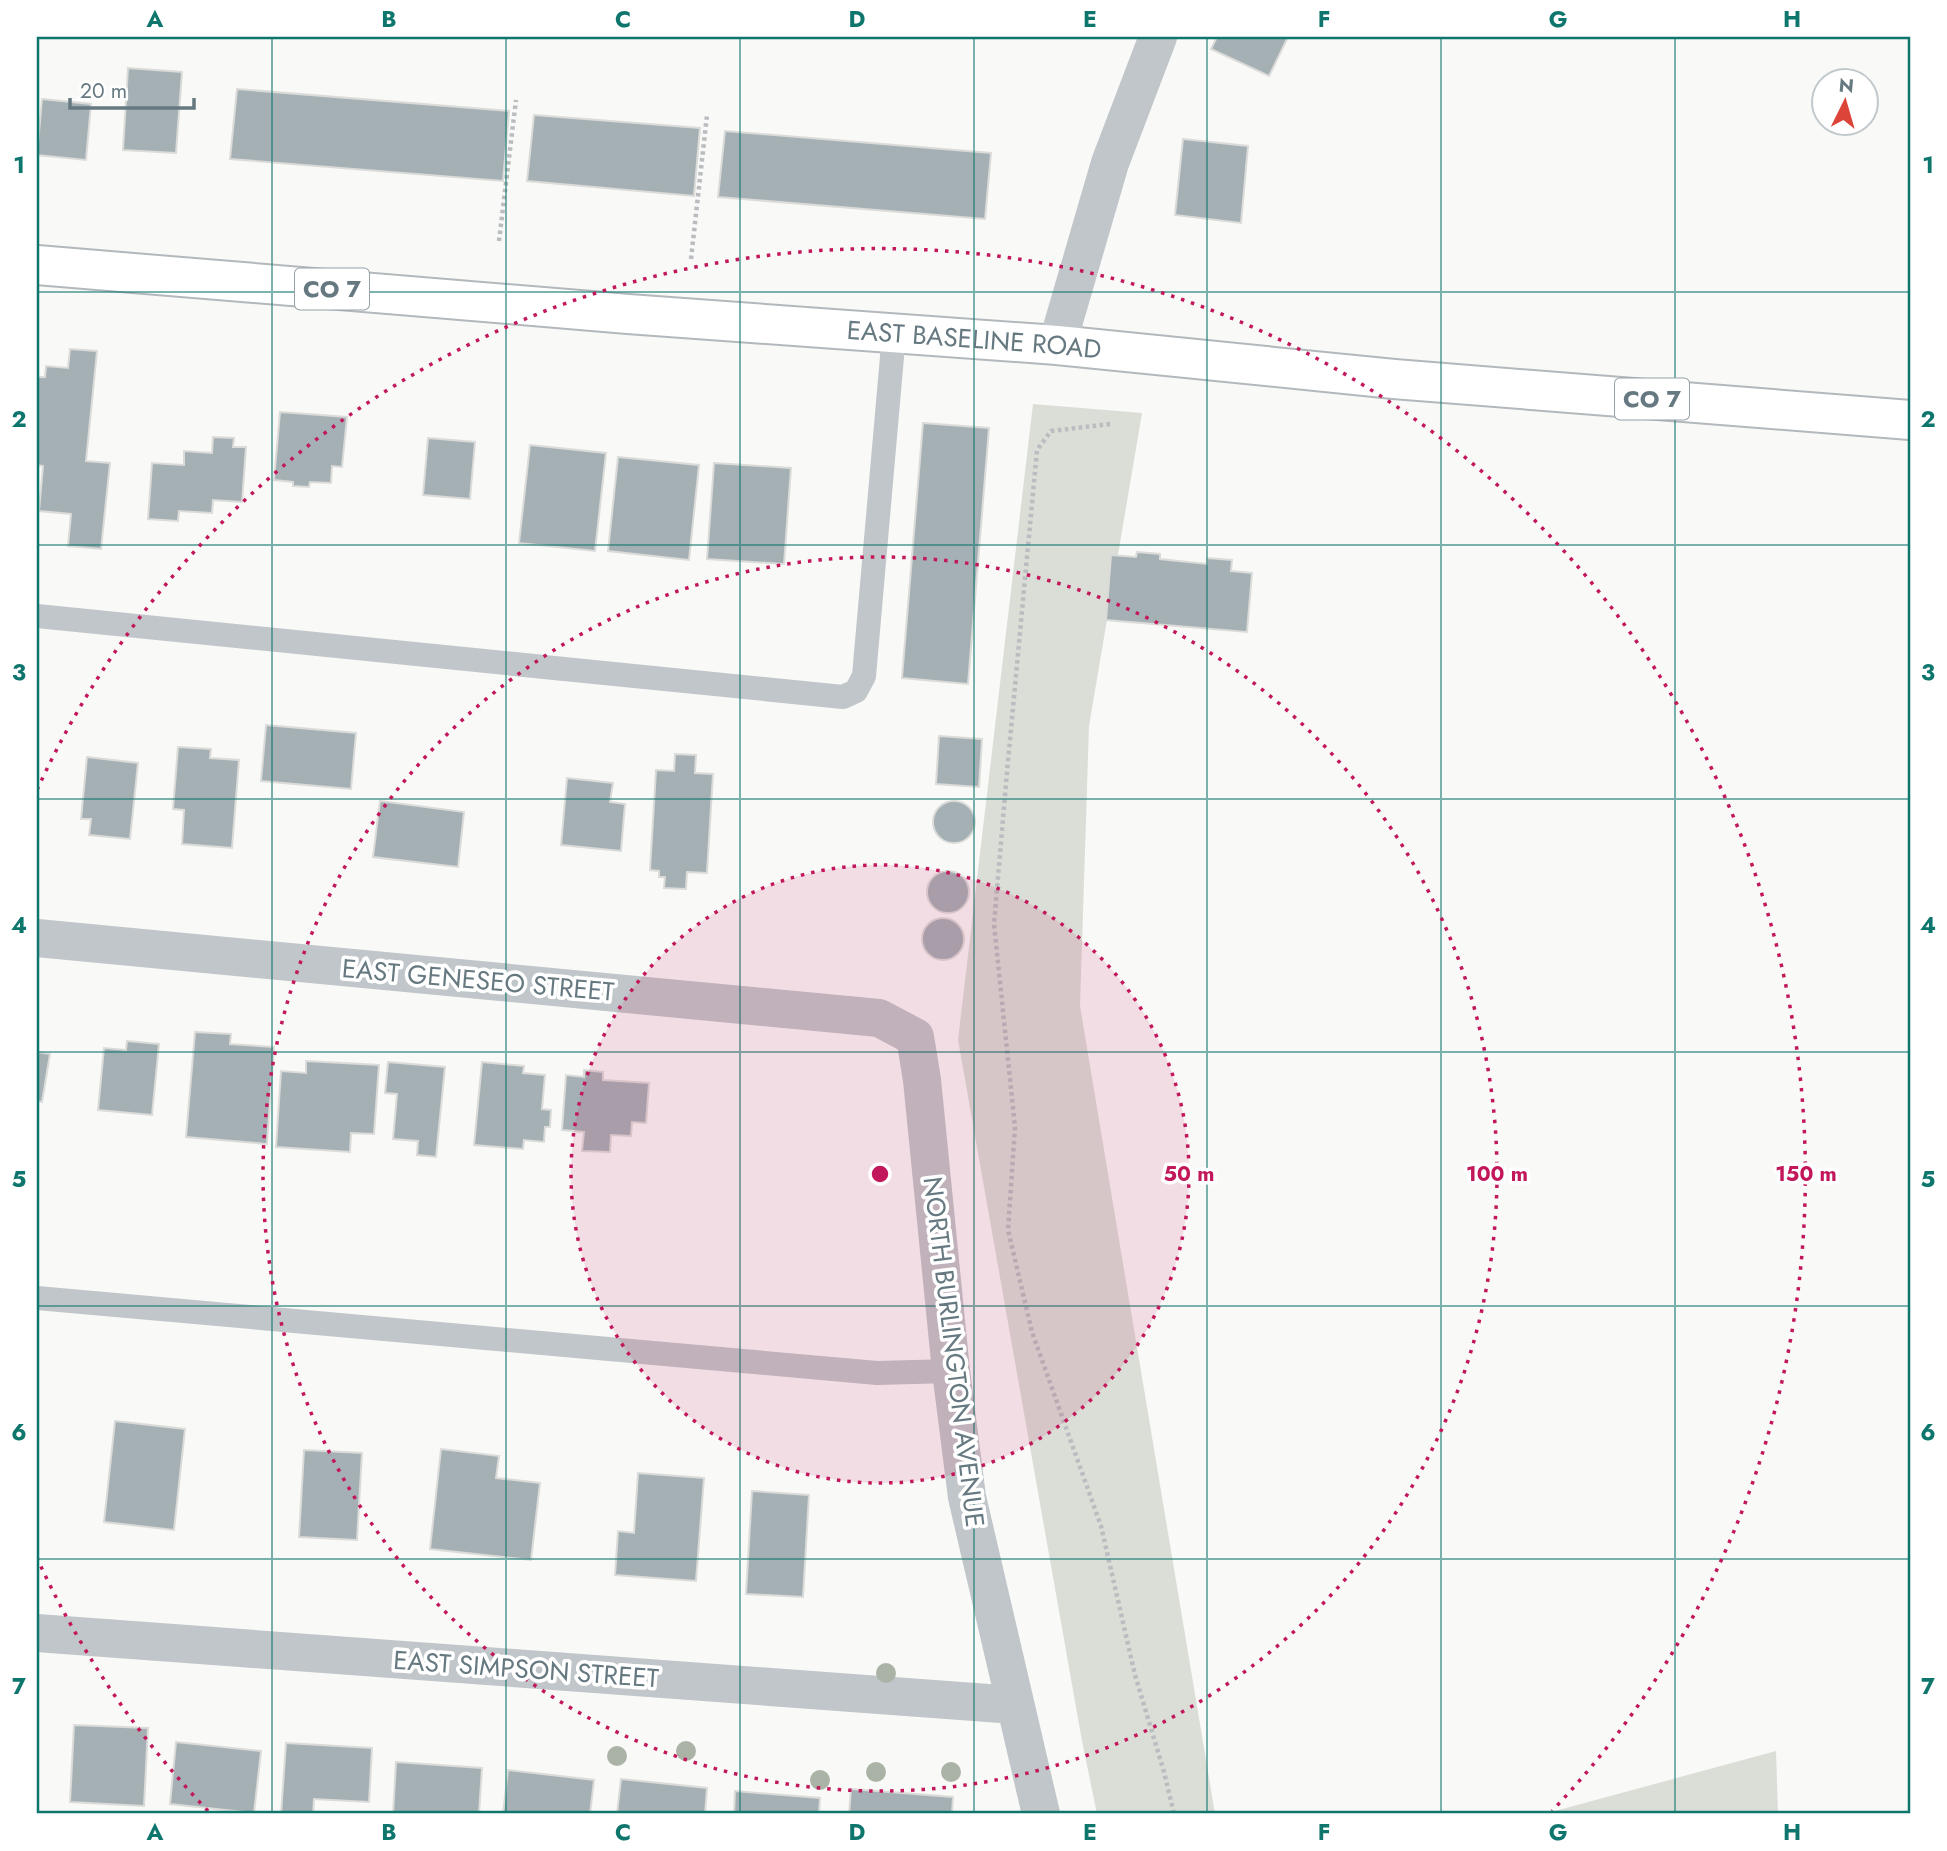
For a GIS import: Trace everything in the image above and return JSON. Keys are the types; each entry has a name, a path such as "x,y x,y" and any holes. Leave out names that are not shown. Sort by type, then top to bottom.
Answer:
{"main road":[{"name":"EAST BASELINE ROAD","path":"37,265 628,314 1057,345 1394,379 1910,420"}],"street":[{"path":"1057,345 1110,163 1158,37"},
{"name":"EAST GENESEO STREET","path":"37,938 879,1018 915,1037"},
{"name":"NORTH BURLINGTON AVENUE","path":"915,1037 922,1080 951,1371 967,1497 1041,1814"},
{"name":"EAST SIMPSON STREET","path":"37,1633 1015,1705"}],"lane":[{"path":"37,616 843,697 856,691 864,676 894,334"},
{"path":"37,1298 877,1373 951,1371"}],"path":[{"path":"499,241 516,100"},
{"path":"691,259 707,115"},
{"path":"1110,424 1051,431 1037,450 994,924 1015,1127 1008,1230 1032,1332 1101,1526 1135,1675 1174,1814"}],"shaded area":[{"path":"1033,404 1142,413 1089,726 1080,1006 1215,1814 1097,1814 958,1040"},
{"path":"1776,1751 1778,1814 1544,1814"}],"building":[{"path":"1217,37 1288,37 1269,76 1211,49"},
{"path":"128,68 182,72 176,153 123,150"},
{"path":"237,89 509,111 503,181 230,159"},
{"path":"42,99 91,104 86,160 37,155"},
{"path":"534,115 700,128 694,196 527,181"},
{"path":"725,131 991,153 985,219 718,197"},
{"path":"1183,139 1248,146 1241,223 1175,215"},
{"path":"70,349 97,351 86,461 110,463 101,549 68,546 71,514 39,511 43,466 37,465 37,377 45,377 46,366 68,368"},
{"path":"280,412 347,417 342,467 332,466 331,483 310,482 309,487 293,486 293,482 274,480"},
{"path":"923,423 989,428 968,684 902,678"},
{"path":"213,437 234,438 233,447 246,447 242,502 213,500 212,513 179,511 178,521 148,519 152,463 184,465 184,451 212,453"},
{"path":"428,438 475,442 470,499 423,495"},
{"path":"530,445 606,453 595,551 519,543"},
{"path":"618,457 699,465 689,560 608,551"},
{"path":"714,463 791,468 784,564 707,559"},
{"path":"1137,552 1160,554 1160,559 1207,564 1207,558 1232,560 1231,571 1252,573 1247,632 1106,620 1111,555 1136,557"},
{"path":"266,725 356,733 351,789 261,781"},
{"path":"939,736 982,739 979,787 936,784"},
{"path":"178,747 211,749 210,758 239,760 232,848 182,844 184,810 173,809"},
{"path":"675,754 696,755 695,773 713,774 707,873 687,872 686,889 664,888 665,877 659,877 659,871 650,870 656,770 674,771"},
{"path":"87,757 138,763 130,839 89,835 91,819 81,819"},
{"path":"567,778 613,783 610,802 625,804 621,851 561,845"},
{"path":"380,801 464,812 458,867 373,857"},
{"path":"954,801 969,807 975,822 969,837 954,843 939,837 933,822 939,807"},
{"path":"948,871 963,877 969,892 963,907 948,913 933,907 927,892 933,877"},
{"path":"943,918 958,924 964,939 958,954 943,960 928,954 922,939 928,924"},
{"path":"195,1032 231,1034 230,1044 274,1047 267,1144 186,1137"},
{"path":"127,1041 159,1044 152,1115 98,1110 104,1048 126,1050"},
{"path":"37,1052 50,1054 42,1102 37,1101"},
{"path":"306,1061 379,1065 374,1134 351,1133 350,1152 276,1147 281,1071 306,1073"},
{"path":"388,1062 445,1067 436,1157 417,1155 418,1141 393,1139 397,1094 385,1093"},
{"path":"482,1062 524,1066 523,1073 545,1075 542,1109 551,1110 550,1127 545,1127 544,1142 524,1140 523,1149 474,1145"},
{"path":"584,1070 603,1072 603,1080 649,1083 646,1123 632,1122 631,1136 611,1135 610,1152 582,1151 584,1132 562,1130 566,1075 584,1077"},
{"path":"115,1421 185,1429 174,1530 104,1522"},
{"path":"441,1449 499,1456 496,1478 540,1483 531,1560 430,1549"},
{"path":"304,1450 362,1453 357,1540 299,1537"},
{"path":"638,1473 704,1478 696,1581 615,1575 618,1531 634,1533"},
{"path":"752,1491 809,1495 803,1597 746,1594"},
{"path":"74,1725 148,1728 144,1806 70,1802"},
{"path":"176,1742 261,1751 254,1813 170,1804"},
{"path":"286,1743 372,1748 369,1802 314,1799 313,1814 281,1814"},
{"path":"396,1762 482,1768 479,1814 393,1814"},
{"path":"508,1770 594,1780 590,1814 503,1814"},
{"path":"621,1779 707,1788 705,1814 617,1814"},
{"path":"851,1789 953,1797 952,1814 849,1814"},
{"path":"735,1791 820,1798 819,1814 734,1814"}]}
